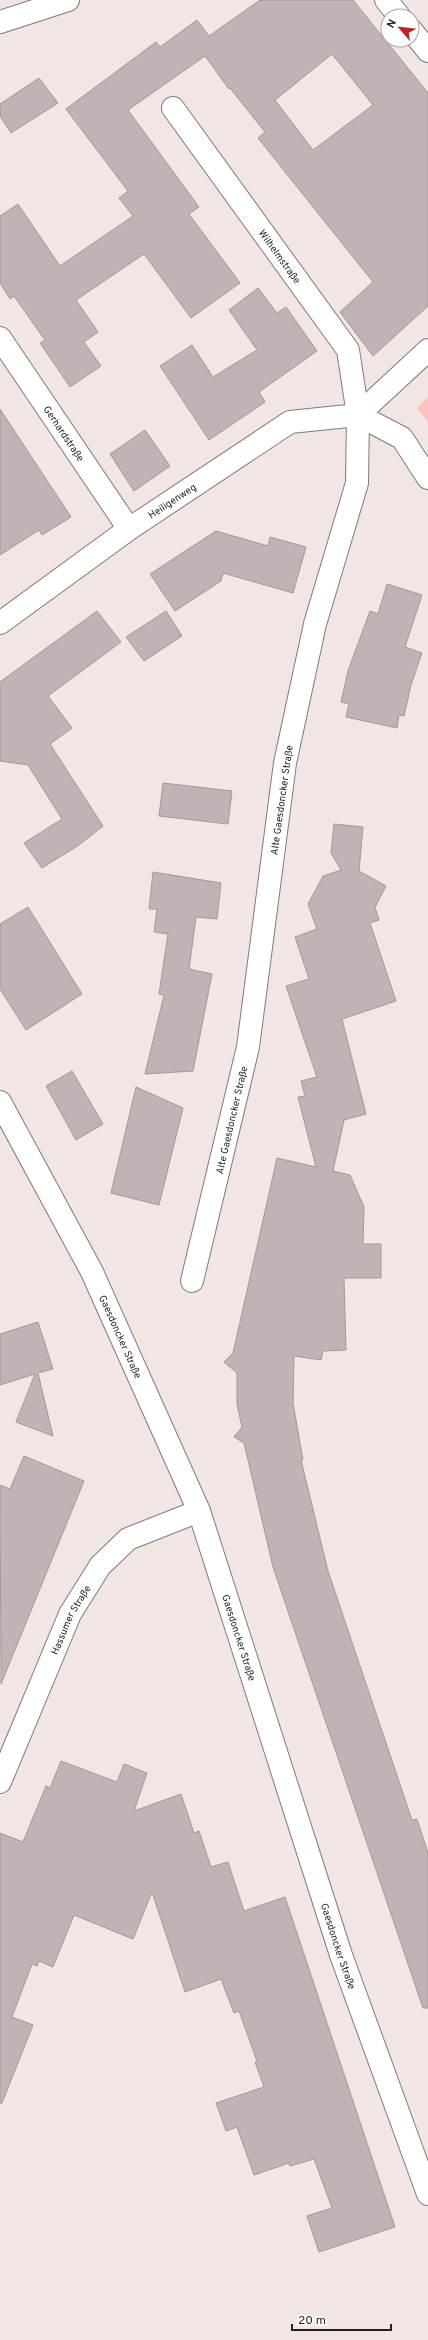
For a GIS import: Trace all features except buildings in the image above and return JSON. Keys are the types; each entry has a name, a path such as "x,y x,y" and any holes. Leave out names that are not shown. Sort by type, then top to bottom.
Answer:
{"street":[{"path":"0,22 68,0"},
{"path":"386,0 392,8"},
{"path":"420,42 428,51"},
{"name":"Wilhelmstraße","path":"173,108 348,350 358,415"},
{"name":"Gerhardstraße","path":"0,338 129,529"},
{"path":"428,350 358,415 402,438 428,478"},
{"name":"Heiligenweg","path":"0,623 129,529 290,422 358,415"},
{"name":"Alte Gaesdoncker Straße","path":"192,1281 248,1047 285,763 315,624 357,484 358,415"},
{"name":"Gaesdoncker Straße","path":"0,1102 92,1272 198,1511 341,1955 428,2194"},
{"name":"Hassumer Straße","path":"0,1782 70,1614 100,1566 128,1539 198,1511"}],"shaded area":[{"path":"428,397 428,422 417,408"}]}
